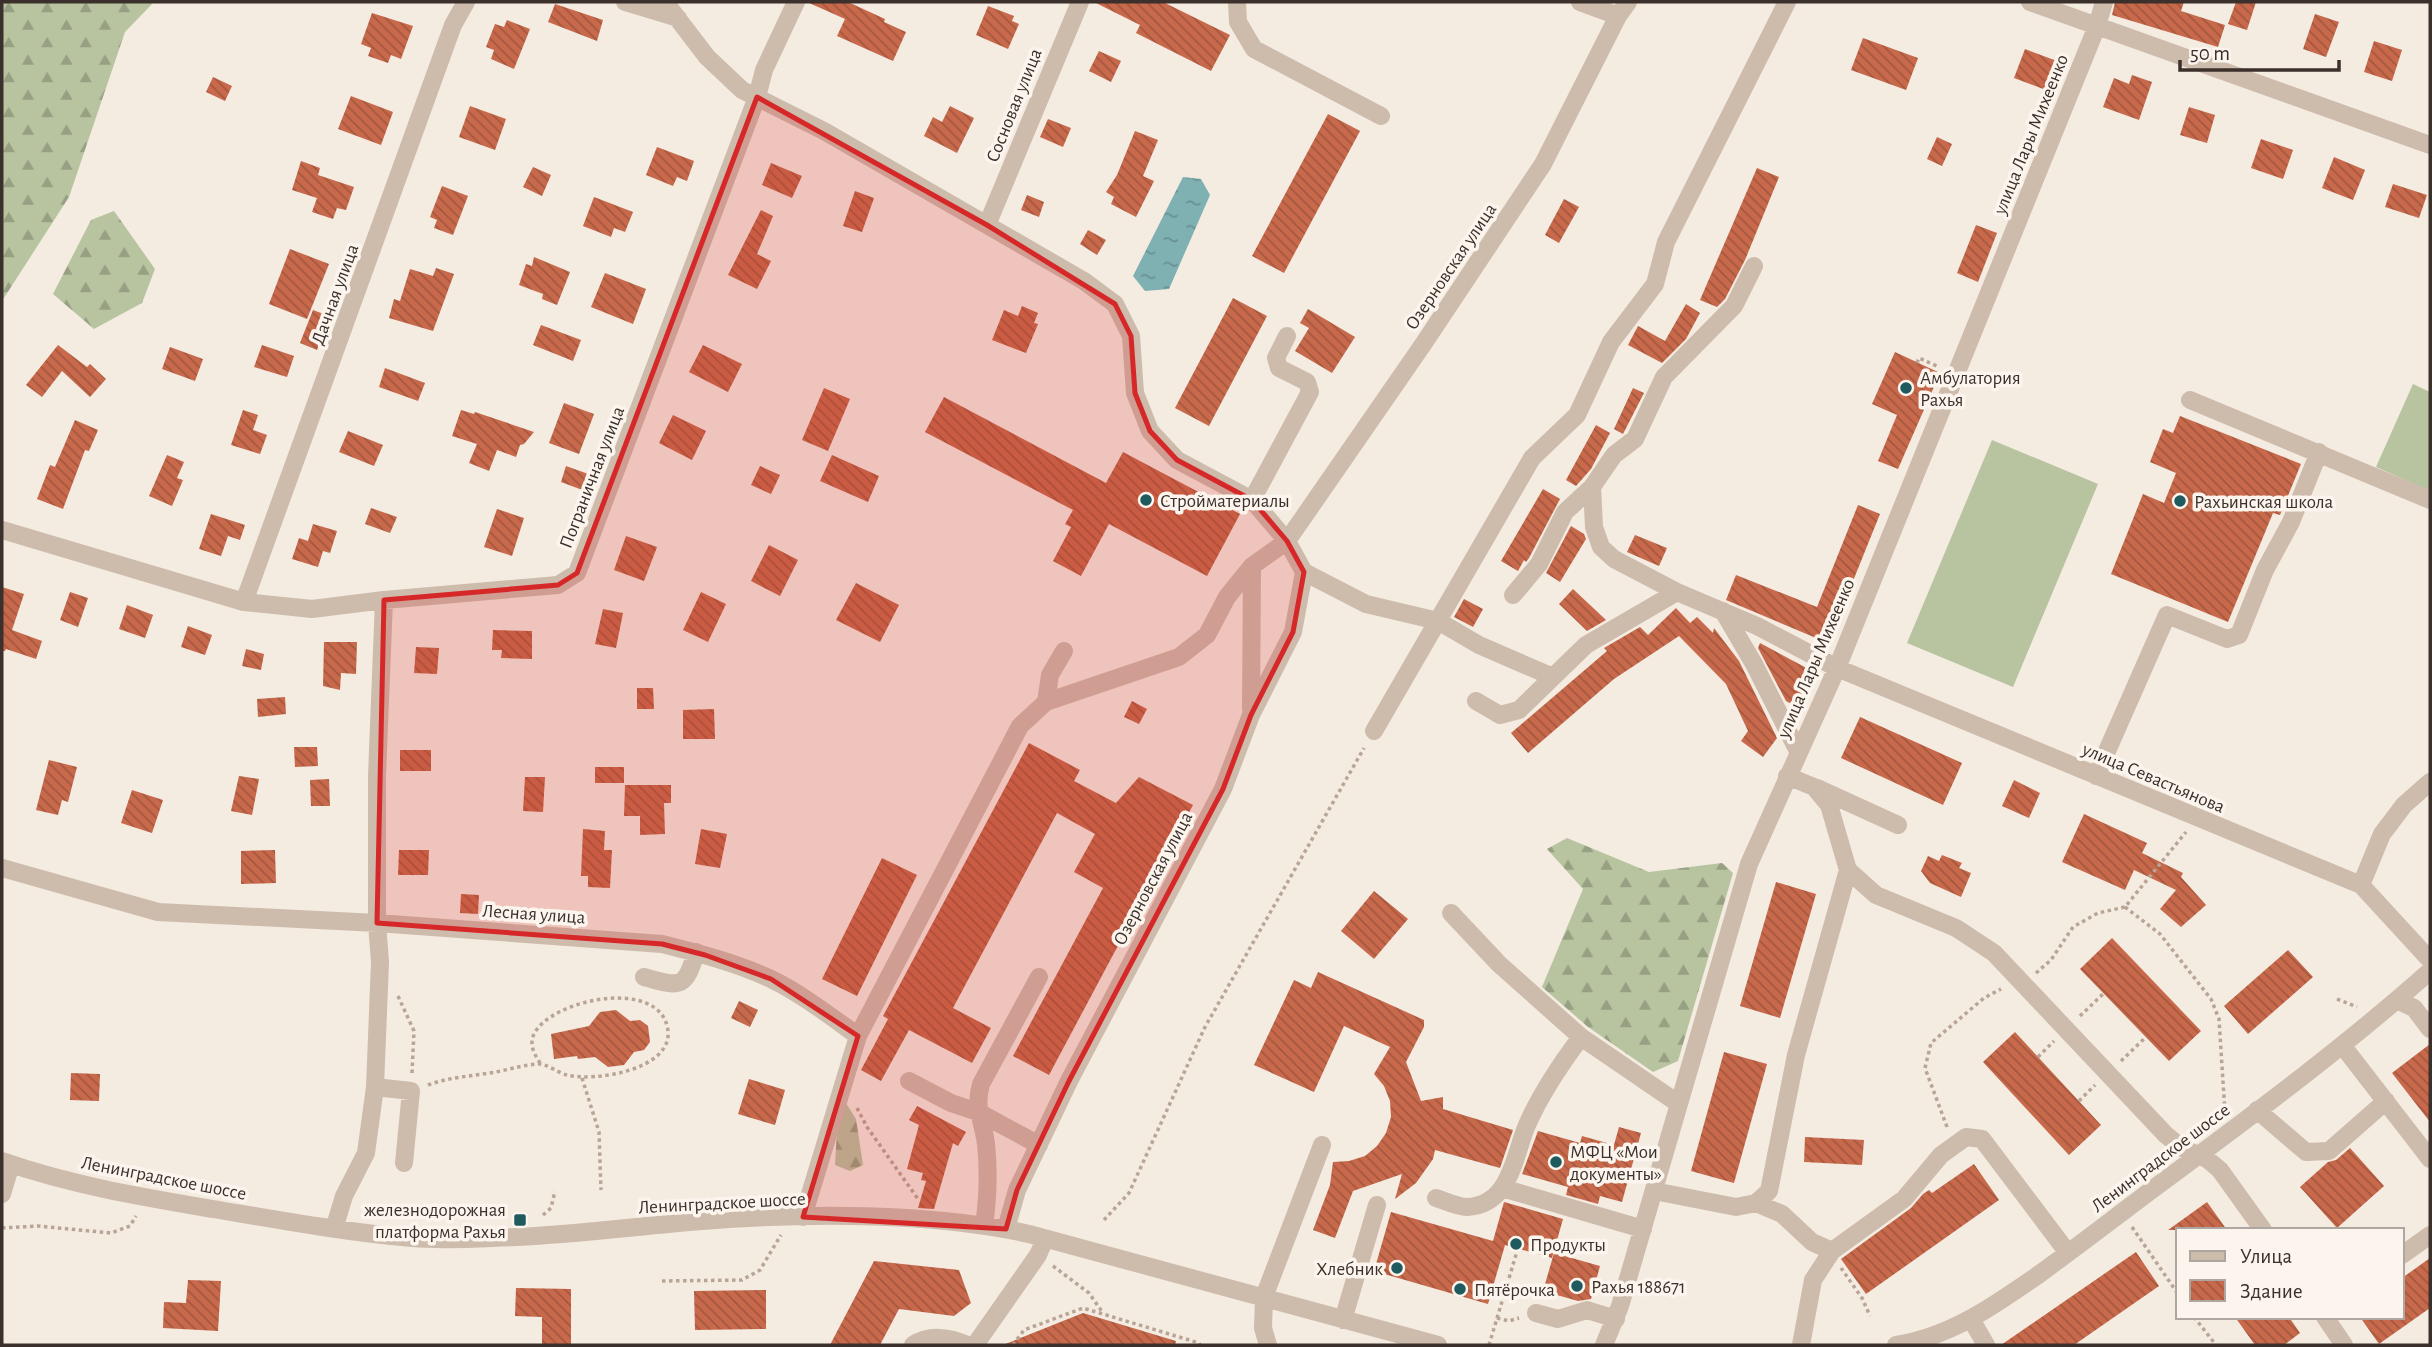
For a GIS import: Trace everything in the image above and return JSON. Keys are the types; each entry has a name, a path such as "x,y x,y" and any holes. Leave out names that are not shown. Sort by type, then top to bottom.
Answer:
{"street":[{"name":"Дачная улица","path":"244,602 453,25 466,2"},
{"path":"625,2 678,19"},
{"path":"665,2 707,57 741,90 824,131 1084,281 1115,304 1131,336 1135,393 1150,431 1177,460 1252,500 1287,541 1304,572 1366,604 1437,621 1479,645 1553,677"},
{"name":"Пограничная улица","path":"2,530 244,602 312,609 558,585 577,573 757,97 764,70 796,2"},
{"name":"Сосновая улица","path":"988,225 1080,2"},
{"path":"1237,2 1238,22 1254,49 1381,116"},
{"path":"1580,2 1623,9"},
{"path":"1374,731 1532,458 1577,415 1611,342 1655,284 1666,242 1787,2"},
{"path":"2031,2 2430,145"},
{"name":"улица Лары Михеенко","path":"1604,1345 1643,1228 1749,864 1836,667 2104,2"},
{"name":"Озерновская улица","path":"858,1036 1020,726 1046,702 1179,657 1207,635 1227,597 1252,566 1287,541 1424,343 1543,164 1623,9"},
{"path":"1513,595 1539,564 1565,512 1592,487 1614,455 1634,439 1664,377 1734,306 1754,267"},
{"path":"1252,500 1310,392 1307,382 1279,368 1276,358 1287,336"},
{"path":"2190,400 2430,500"},
{"path":"2096,776 2167,615 2227,639 2238,635 2265,569 2291,523 2319,452"},
{"name":"улица Севастьянова","path":"1592,487 1594,527 1601,547 1614,559 1677,592 1757,625 1836,667 2361,885 2430,960"},
{"path":"1251,715 1252,566"},
{"name":"Озерновская улица","path":"1006,1229 1017,1190 1069,1081 1223,789 1251,715 1293,632 1304,572"},
{"path":"1476,701 1500,715 1519,710 1586,645 1677,592"},
{"path":"334,1229 344,1196 366,1153 374,1087 380,962 377,923 377,776 384,600"},
{"path":"1723,611 1754,664 1798,751"},
{"path":"1046,702 1051,675 1064,651"},
{"path":"1787,776 1898,825"},
{"path":"2361,885 2382,834 2404,806 2430,782"},
{"path":"1814,787 1829,805 1848,870 1876,895 1956,928 1994,953 2166,1135 2182,1148 2199,1155 2220,1170 2262,1228"},
{"name":"Лесная улица","path":"2,868 158,912 377,923 662,944 696,952 771,979 810,1002 858,1036"},
{"path":"1654,1191 1737,1207 1756,1203 1769,1191 1796,1055 1848,870"},
{"path":"1451,913 1499,964 1581,1038 1679,1104"},
{"path":"644,977 670,985 682,982 689,975 696,952"},
{"name":"Ленинградское шоссе","path":"1896,1345 1913,1343 1995,1306 2068,1254 2342,1045 2430,971"},
{"path":"984,1226 989,1180 986,1140 978,1112 978,1097 981,1084 1038,976"},
{"path":"2397,1000 2414,1008 2430,1029"},
{"path":"798,1217 858,1036"},
{"path":"1436,1198 1466,1207 1487,1202 1502,1188 1515,1167 1527,1126 1556,1069 1581,1038"},
{"path":"2342,1045 2430,1159"},
{"path":"909,1081 951,1103 978,1112 1039,1144"},
{"path":"374,1087 411,1091 404,1163"},
{"path":"2257,1110 2306,1153 2329,1152 2386,1101"},
{"path":"1801,1345 1813,1280 1832,1251 1904,1199 1941,1156 1966,1137 1982,1139 2068,1254"},
{"path":"1268,1345 1263,1328 1264,1297 1322,1144"},
{"path":"2,1194 6,1162"},
{"name":"Ленинградское шоссе","path":"6,1162 109,1191 334,1229 414,1239 575,1234 704,1221 798,1217 901,1219 984,1226 1006,1229 1041,1247 1264,1297 1343,1320 1379,1338 1438,1345"},
{"path":"1502,1188 1643,1228"},
{"path":"1756,1203 1782,1214 1812,1242 1832,1251"},
{"path":"1343,1320 1377,1205"},
{"path":"2404,1254 2430,1235"},
{"path":"975,1345 1041,1247"},
{"path":"1536,1312 1559,1319 1587,1310 1615,1318"},
{"path":"1971,1319 1986,1345"},
{"path":"912,1345 933,1338 956,1340 967,1345"}],"path":[{"path":"1917,363 1919,358 1955,375"},
{"path":"1104,1220 1129,1193 1205,1027 1374,731"},
{"path":"2125,908 2160,934 2211,999 2219,1019 2225,1115"},
{"path":"394,986 414,1031 411,1091 436,1082 540,1063"},
{"path":"631,998 657,1007 668,1032 665,1045 655,1056 626,1072 582,1078 565,1075 540,1063 531,1045 533,1035 550,1018 568,1009 609,999 631,998"},
{"path":"2337,999 2365,1010"},
{"path":"582,1078 599,1132 601,1190"},
{"path":"844,1083 867,1127 918,1199"},
{"path":"538,1219 551,1208 555,1191"},
{"path":"2122,1212 2176,1291"},
{"path":"2,1227 38,1226 111,1233 130,1226 135,1216"},
{"path":"662,1281 742,1280 760,1270 798,1217"},
{"path":"1041,1247 1089,1293 1104,1315"},
{"path":"1489,1345 1518,1248"},
{"path":"1832,1251 1862,1298 1870,1316"},
{"path":"1013,1345 1024,1330 1083,1308 1200,1345"},
{"path":"2196,1319 2216,1345"}],"highlighted area":[{"path":"757,97 987,225 1115,304 1131,336 1135,393 1150,431 1177,460 1252,500 1287,541 1304,572 1293,632 1251,715 1223,789 1069,1081 1017,1190 1006,1229 803,1217 858,1036 771,979 705,955 662,944 377,923 384,600 558,585 577,573"}],"green space":[{"path":"2,2 154,2 125,32 69,197 2,301"},
{"path":"114,211 155,269 142,303 94,329 53,294 91,220"},
{"path":"2413,384 2430,392 2430,491 2376,467"},
{"path":"1992,440 2098,484 2013,687 1907,643"},
{"path":"1567,838 1649,872 1722,863 1733,873 1678,1061 1653,1072 1588,1027 1542,987 1583,889 1547,849"},
{"path":"844,1100 856,1119 863,1165 850,1171 835,1165 838,1114"}],"water":[{"path":"1183,177 1201,179 1210,195 1169,289 1145,291 1133,276"}],"building":[{"path":"807,2 848,2 906,32 893,61 837,36 845,19"},
{"path":"1094,2 1163,2 1230,35 1211,71 1136,33 1140,25"},
{"path":"2115,2 2184,2 2181,11 2225,25 2218,47 2112,15"},
{"path":"2236,2 2256,2 2247,30 2228,24"},
{"path":"555,4 603,20 597,41 548,22"},
{"path":"988,6 1014,16 1012,21 1019,24 1008,49 976,35"},
{"path":"372,13 413,26 401,59 391,55 388,63 368,56 371,48 361,44"},
{"path":"2315,14 2339,22 2326,57 2303,49"},
{"path":"507,20 530,29 514,69 491,59 494,50 486,47 495,24 504,27"},
{"path":"1863,38 1918,58 1906,90 1851,70"},
{"path":"2374,41 2402,50 2392,81 2364,72"},
{"path":"2025,49 2065,64 2054,93 2014,78"},
{"path":"1099,51 1121,61 1111,82 1089,71"},
{"path":"2132,75 2152,82 2139,120 2103,107 2114,78 2129,84"},
{"path":"213,77 232,86 225,101 206,92"},
{"path":"351,96 393,112 381,145 338,129"},
{"path":"470,106 506,119 495,150 459,137"},
{"path":"950,106 974,118 957,153 924,136 933,117 942,122"},
{"path":"2189,107 2215,115 2207,143 2180,135"},
{"path":"1328,114 1360,131 1284,273 1252,256"},
{"path":"1048,119 1071,128 1063,147 1040,137"},
{"path":"1135,131 1158,140 1143,176 1154,181 1136,217 1111,204 1114,197 1106,192 1117,175"},
{"path":"1937,137 1952,144 1942,166 1927,159"},
{"path":"2261,139 2293,150 2283,179 2251,168"},
{"path":"657,147 694,161 687,181 677,177 673,186 646,175"},
{"path":"2334,157 2365,170 2353,200 2322,188"},
{"path":"301,161 320,168 318,175 354,187 346,210 337,208 333,219 312,212 317,198 292,190"},
{"path":"771,163 802,176 792,198 762,185"},
{"path":"533,167 551,175 542,196 523,187"},
{"path":"1757,168 1779,177 1745,260 1725,299 1717,307 1700,300"},
{"path":"2393,184 2427,195 2419,218 2385,207"},
{"path":"442,186 468,196 453,235 434,228 437,220 430,217"},
{"path":"855,191 874,198 862,232 843,226"},
{"path":"1027,195 1044,202 1039,217 1021,210"},
{"path":"594,197 633,212 625,232 614,228 611,237 583,226"},
{"path":"1564,199 1579,207 1559,243 1545,235"},
{"path":"761,210 773,216 757,254 771,261 757,289 728,275"},
{"path":"1976,225 1997,233 1978,282 1957,273"},
{"path":"1088,230 1106,240 1097,255 1080,244"},
{"path":"290,249 329,264 307,319 269,304"},
{"path":"534,257 570,272 557,305 542,299 543,294 519,285 526,264 532,266"},
{"path":"436,268 454,274 433,331 389,318 394,299 400,301 410,269 433,276"},
{"path":"605,273 646,289 633,324 591,307"},
{"path":"1233,298 1267,316 1209,426 1175,408"},
{"path":"1686,304 1700,313 1686,339 1662,363 1628,345 1638,326 1665,341"},
{"path":"1022,306 1038,313 1034,323 1038,324 1026,353 992,340 1004,310 1018,316"},
{"path":"1308,309 1355,337 1332,373 1295,351 1309,328 1300,323"},
{"path":"313,310 329,316 317,350 300,343"},
{"path":"541,325 581,340 573,361 533,345"},
{"path":"58,345 87,367 90,364 106,379 90,397 62,371 42,397 26,385"},
{"path":"262,345 294,356 287,377 254,367"},
{"path":"703,345 742,364 728,392 689,372"},
{"path":"170,347 203,359 195,381 162,369"},
{"name":"Амбулатория Рахья","path":"1895,352 1940,373 1898,469 1878,461 1897,415 1872,404"},
{"path":"385,368 425,383 418,401 379,387"},
{"path":"824,388 850,399 828,451 802,440"},
{"path":"1633,388 1644,393 1623,434 1614,429"},
{"name":"Стройматериалы","path":"944,397 1106,483 1123,452 1240,514 1207,576 1109,524 1081,576 1053,561 1071,527 1065,524 1073,510 925,432"},
{"path":"564,403 594,414 579,454 549,443"},
{"path":"243,410 258,415 253,430 267,435 260,454 231,445"},
{"path":"461,410 474,414 475,412 534,432 520,445 516,457 497,450 489,471 469,463 477,444 452,436"},
{"path":"673,415 706,431 692,460 659,443"},
{"path":"2180,416 2301,464 2280,515 2273,513 2228,622 2111,574 2143,494 2164,503 2176,473 2150,462 2163,429 2173,433"},
{"path":"75,420 98,430 89,451 85,450 63,509 37,499 50,465 55,467"},
{"path":"1596,425 1610,433 1591,469 1576,486 1566,480"},
{"path":"348,431 383,445 374,466 339,452"},
{"path":"167,455 184,462 177,478 183,480 172,506 149,496"},
{"path":"832,455 879,476 868,502 820,481"},
{"path":"566,466 591,475 585,491 561,482"},
{"path":"760,466 780,475 771,494 751,485"},
{"path":"1543,489 1560,499 1529,558 1526,562 1524,560 1518,571 1501,561"},
{"path":"1858,505 1880,514 1828,643 1726,600 1736,575 1817,607"},
{"path":"371,508 397,517 390,533 365,524"},
{"path":"497,509 524,518 512,556 484,547"},
{"path":"211,514 245,525 240,540 228,536 221,556 199,549"},
{"path":"313,524 337,531 330,553 323,551 318,567 292,559 299,538 308,541"},
{"path":"1571,526 1584,534 1586,539 1560,582 1546,573"},
{"path":"1635,535 1667,548 1659,566 1627,552"},
{"path":"626,536 657,547 644,581 614,570"},
{"path":"769,545 798,560 780,596 751,581"},
{"path":"856,583 899,605 880,642 836,620"},
{"path":"2,587 24,594 12,630 42,641 36,659 6,649 2,651"},
{"path":"1573,589 1606,620 1587,631 1559,604"},
{"path":"70,592 88,598 78,627 60,620"},
{"path":"701,592 726,604 708,642 683,630"},
{"path":"1464,599 1483,609 1473,627 1454,617"},
{"path":"127,605 153,615 145,638 119,629"},
{"path":"1676,608 1690,623 1697,617 1713,633 1714,628 1739,661 1777,738 1763,757 1741,741 1748,731 1726,684 1679,636 1614,679 1528,753 1511,733 1607,651 1604,648 1640,627 1648,635"},
{"path":"603,609 623,613 616,648 595,644"},
{"path":"188,626 212,635 205,655 181,647"},
{"path":"493,630 532,631 532,659 501,658 502,650 492,650"},
{"path":"324,642 357,642 356,674 341,673 340,690 323,686"},
{"path":"1760,643 1814,672 1795,706 1786,701 1758,648"},
{"path":"416,647 439,648 437,674 414,673"},
{"path":"246,649 264,654 261,670 242,666"},
{"path":"637,688 653,688 654,709 637,709"},
{"path":"285,697 286,714 258,717 257,699"},
{"path":"1132,701 1147,709 1139,724 1124,717"},
{"path":"714,709 715,739 683,739 683,710"},
{"path":"1860,717 1962,763 1943,805 1841,758"},
{"path":"1029,743 1080,770 1074,781 1116,803 1139,777 1193,805 1049,1075 1013,1056 1103,888 1074,872 1095,834 1057,813 953,1008 991,1028 972,1063 909,1030 881,1081 861,1070 888,1019 883,1016"},
{"path":"294,747 317,747 318,766 295,767"},
{"path":"400,750 431,750 431,771 400,771"},
{"path":"49,760 77,767 68,802 62,800 58,815 36,810"},
{"path":"595,767 624,767 624,783 595,783"},
{"path":"239,776 259,779 252,815 231,811"},
{"path":"525,777 545,777 543,812 523,811"},
{"path":"329,779 330,806 311,806 310,780"},
{"path":"2014,780 2040,793 2029,818 2002,806"},
{"path":"625,785 671,785 671,803 664,803 665,834 640,835 640,816 624,816"},
{"path":"132,790 163,800 152,833 121,823"},
{"path":"2084,814 2147,843 2142,853 2183,873 2181,877 2206,905 2181,927 2160,909 2176,890 2134,870 2125,890 2062,862"},
{"path":"583,829 605,831 604,850 612,850 610,888 588,887 588,876 581,876"},
{"path":"701,829 727,834 720,868 695,864"},
{"path":"275,850 276,883 241,884 241,851"},
{"path":"399,850 429,850 428,875 398,875"},
{"path":"1942,855 1962,863 1959,868 1971,873 1961,897 1930,883 1921,871 1928,856 1939,861"},
{"path":"882,858 917,875 857,996 822,979"},
{"path":"1776,882 1816,894 1780,1018 1740,1006"},
{"path":"1374,891 1408,919 1374,959 1341,931"},
{"path":"461,894 479,895 478,914 460,913"},
{"path":"2112,938 2201,1031 2169,1061 2080,969"},
{"path":"2288,950 2313,977 2248,1034 2224,1006"},
{"path":"1318,972 1424,1020 1424,1027 1406,1062 1421,1101 1443,1097 1443,1109 1513,1130 1500,1168 1435,1150 1433,1159 1416,1183 1395,1199 1402,1174 1353,1191 1335,1238 1313,1230 1330,1185 1333,1162 1365,1156 1377,1146 1386,1133 1391,1117 1390,1101 1384,1086 1374,1074 1390,1047 1344,1026 1314,1092 1254,1065 1294,980 1311,988"},
{"path":"739,1001 758,1010 750,1027 731,1018"},
{"path":"616,1010 630,1021 640,1020 648,1026 650,1042 644,1050 634,1052 624,1065 608,1067 595,1057 554,1059 551,1034 589,1026 600,1012"},
{"path":"2015,1032 2101,1125 2069,1155 1983,1062"},
{"path":"2430,1044 2430,1122 2392,1073"},
{"path":"1724,1052 1767,1064 1734,1183 1691,1171"},
{"path":"71,1073 100,1074 99,1101 70,1100"},
{"path":"749,1079 785,1090 775,1125 738,1114"},
{"path":"917,1106 966,1132 958,1146 953,1143 934,1209 918,1208 926,1181 921,1180 923,1173 907,1169 919,1125 909,1120"},
{"path":"1619,1127 1641,1133 1622,1202 1600,1196 1598,1204 1566,1195 1568,1187 1522,1174 1538,1131 1580,1143 1582,1136 1614,1145"},
{"path":"1805,1137 1864,1140 1862,1165 1804,1162"},
{"path":"2350,1148 2384,1186 2337,1228 2300,1187 2328,1162 2336,1160"},
{"path":"1974,1164 1999,1200 1866,1294 1841,1259 1911,1208 1923,1194 1929,1190 1932,1193"},
{"path":"1504,1202 1563,1219 1552,1258 1505,1245 1488,1304 1374,1271 1391,1212 1493,1241"},
{"path":"2207,1202 2226,1228 2176,1228 2168,1230"},
{"path":"2136,1252 2159,1286 2074,1345 2001,1345"},
{"path":"1554,1253 1600,1266 1591,1299 1578,1301 1543,1291"},
{"path":"2430,1258 2430,1308 2379,1344 2361,1319 2404,1319 2404,1277"},
{"path":"874,1261 959,1270 971,1303 954,1316 899,1309 880,1345 830,1345"},
{"path":"188,1280 221,1281 218,1331 163,1328 164,1302 186,1303"},
{"path":"516,1288 571,1289 571,1345 542,1345 542,1317 515,1316"},
{"path":"766,1290 766,1329 695,1330 694,1291"},
{"path":"1083,1313 1176,1341 1175,1345 1003,1345"},
{"path":"2236,1319 2290,1319 2300,1333 2284,1345 2255,1345"}],"place":[{"name":"Амбулатория Рахья","path":"1906,388"},
{"name":"Стройматериалы","path":"1146,500"},
{"name":"Рахьинская школа","path":"2180,501"},
{"name":"МФЦ «Мои документы»","path":"1556,1162"},
{"name":"железнодорожная платформа Рахья","path":"520,1220"},
{"name":"Продукты","path":"1516,1244"},
{"name":"Хлебник","path":"1397,1268"},
{"name":"Рахья 188671","path":"1577,1286"},
{"name":"Пятёрочка","path":"1460,1289"}]}
